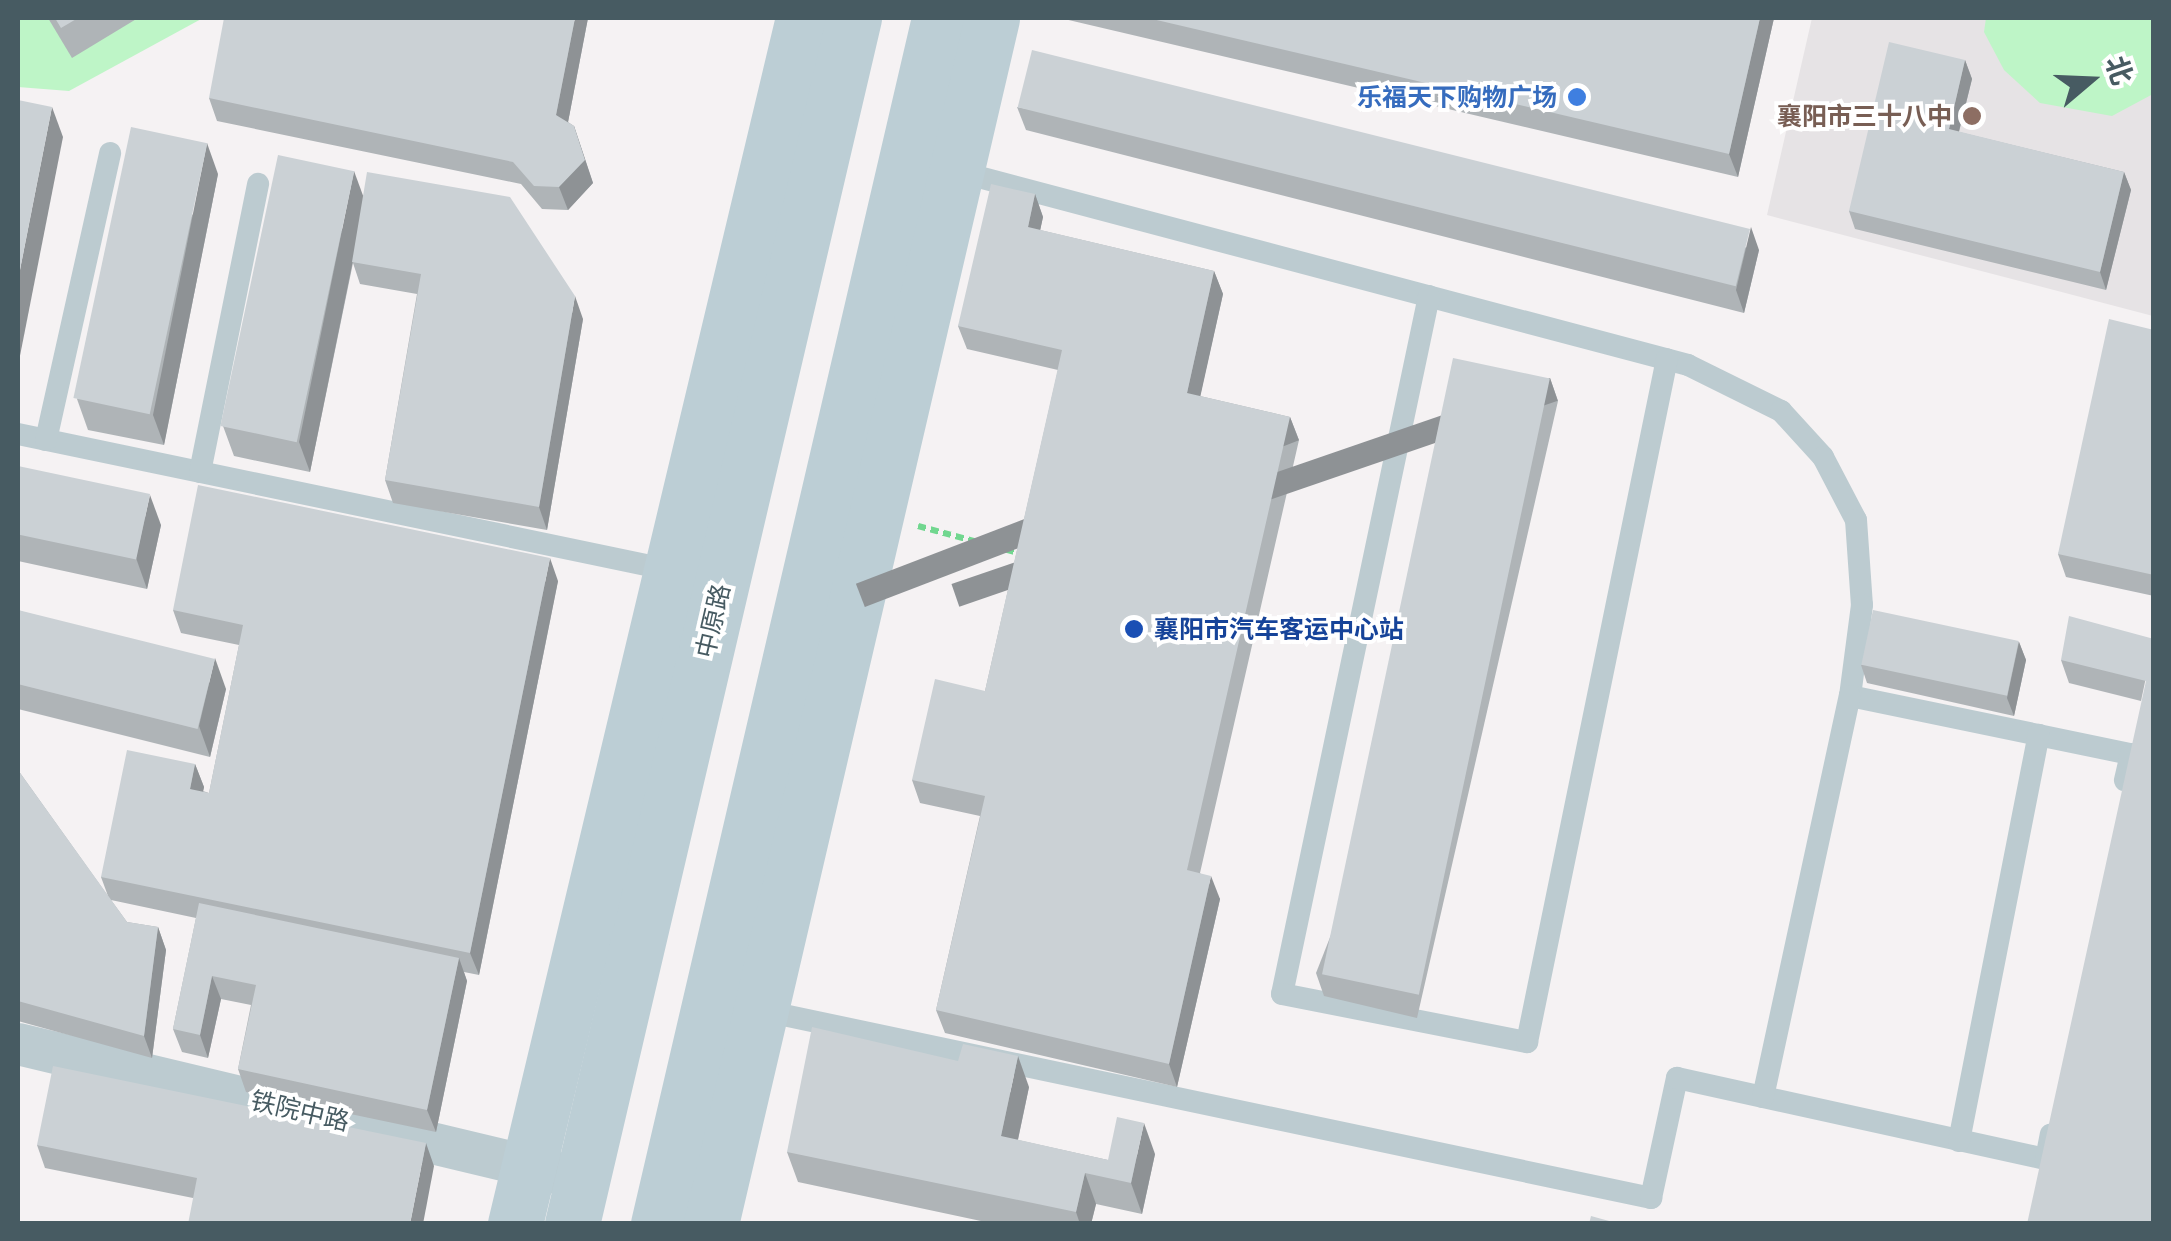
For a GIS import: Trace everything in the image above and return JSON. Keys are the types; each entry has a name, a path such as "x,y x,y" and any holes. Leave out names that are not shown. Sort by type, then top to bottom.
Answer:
{"street":[{"path":"515,1224 803,18"},
{"name":"中原路","path":"577,1202 854,18"},
{"path":"691,1220 939,18"},
{"path":"691,1220 760,1010 992,18"},
{"name":"铁院中路","path":"18,1044 528,1165 577,1202"}],"lane":[{"path":"46,440 110,153"},
{"path":"956,171 1667,360 1782,411 1824,457 1856,520 1862,605 1850,696 1763,1097"},
{"path":"200,472 258,184"},
{"path":"1429,296 1282,994 1527,1042 1667,360"},
{"path":"18,434 670,570"},
{"path":"1850,696 2131,754 2119,812"},
{"path":"1959,1141 2039,735"},
{"path":"760,1010 1651,1198 1677,1078 2046,1159 2058,1101"}],"shaded area":[{"name":"襄阳市三十八中","path":"1812,18 2153,18 2153,316 1767,215"}],"green space":[{"path":"18,18 203,18 69,91 18,87"},
{"path":"1986,18 2153,18 2153,94 2112,116 2040,103 2004,70 1984,32"}],"building":[{"path":"55,18 78,18 61,28"},
{"path":"224,18 575,18 556,115 574,126 585,160 559,187 534,186 513,162 209,98"},
{"name":"乐福天下购物广场","path":"1148,18 1760,18 1729,154"},
{"path":"1889,42 1965,60 1949,129 2124,172 2100,272 1849,211"},
{"path":"1032,50 1750,229 1736,286 1018,107"},
{"path":"18,100 52,107 18,280"},
{"path":"131,127 207,143 150,414 73,398"},
{"path":"278,155 354,171 297,442 220,426"},
{"path":"367,172 510,197 575,296 539,507 385,480 421,274 352,262"},
{"name":"襄阳市汽车客运中心站","path":"991,184 1035,194 1028,227 1214,271 1187,393 1290,417 1187,870 1211,876 1169,1064 936,1010 985,796 912,780 935,679 985,691 1062,350 958,326"},
{"path":"2109,319 2154,330 2154,575 2058,554"},
{"path":"1453,358 1550,379 1419,995 1322,974"},
{"path":"18,466 150,494 136,560 18,534"},
{"path":"198,485 550,558 470,953 101,877 127,750 195,764 190,789 209,793 243,625 173,610"},
{"path":"18,610 215,659 198,729 18,684"},
{"path":"1873,610 2019,641 2007,696 1861,665"},
{"path":"2069,616 2154,639 2154,1224 2027,1224 2146,681 2061,660"},
{"path":"18,770 127,922 158,927 144,1036 18,1001"},
{"path":"199,903 459,958 427,1110 238,1069 256,985 212,976 200,1035 173,1029"},
{"path":"812,1027 958,1061 963,1044 1018,1056 1001,1136 1108,1160 1117,1117 1144,1123 1131,1183 1085,1173 1076,1212 787,1152"},
{"path":"53,1066 426,1143 410,1224 188,1224 197,1178 37,1145"},
{"path":"1591,1216 1620,1224 1589,1224"}],"place":[{"name":"乐福天下购物广场","path":"1577,97"},
{"name":"襄阳市三十八中","path":"1972,116"},
{"name":"襄阳市汽车客运中心站","path":"1134,629"}]}
